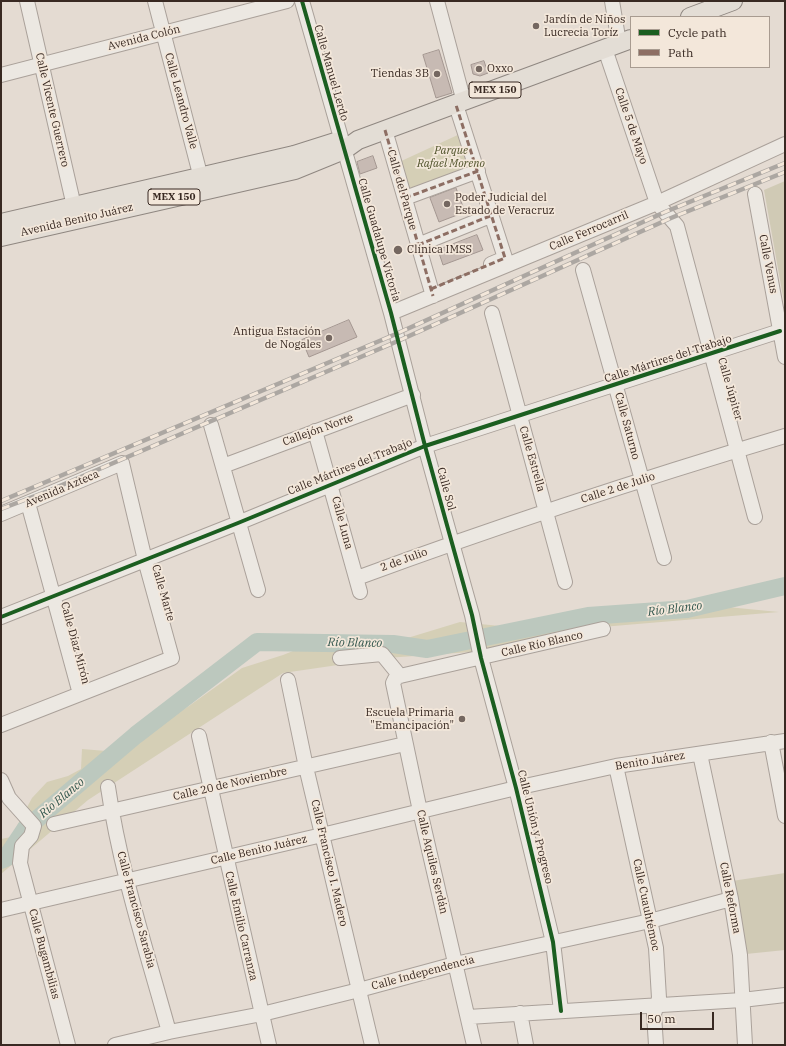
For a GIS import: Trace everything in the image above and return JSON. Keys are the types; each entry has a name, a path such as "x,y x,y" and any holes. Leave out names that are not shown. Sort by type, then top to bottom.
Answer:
{"main road":[{"path":"693,16 733,1"},
{"name":"Avenida Benito Juárez","path":"1,223 75,212 295,170 348,144 618,44"},
{"name":"Avenida Benito Juárez","path":"1,237 75,212 201,178 294,155 348,144"}],"street":[{"name":"Calle Vicente Guerrero","path":"27,1 75,212"},
{"name":"Calle Leandro Valle","path":"155,1 201,178"},
{"name":"Avenida Colón","path":"1,75 287,1"},
{"name":"Calle Manuel Lerdo","path":"302,1 348,144"},
{"path":"432,293 505,258 490,216 460,103 437,1"},
{"name":"Calle 5 de Mayo","path":"612,1 618,44 657,202"},
{"name":"Calle del Parque","path":"385,130 432,293"},
{"name":"Calle Guadalupe Victoria","path":"348,144 396,334"},
{"name":"Calle Ferrocarril","path":"390,313 432,293 657,202 785,144"},
{"path":"405,198 478,171"},
{"name":"Calle Venus","path":"755,194 785,357"},
{"name":"Calle Júpiter","path":"657,202 677,226 755,517"},
{"path":"418,245 490,216"},
{"name":"Calle Saturno","path":"583,270 664,558"},
{"name":"Calle Estrella","path":"492,312 566,582"},
{"name":"Calle Mártires del Trabajo","path":"1,617 238,523 425,446 520,417 780,331"},
{"name":"Calle Sol","path":"396,334 451,543 472,615 480,654"},
{"name":"Callejón Norte","path":"223,466 315,430 413,395"},
{"path":"211,425 258,590"},
{"name":"Calle Luna","path":"315,430 360,592"},
{"name":"Calle 2 de Julio","path":"451,543 642,480 785,436"},
{"name":"Avenida Azteca","path":"1,514 122,463"},
{"name":"Calle Marte","path":"80,694 172,658 145,560 122,463"},
{"name":"Calle Díaz Mirón","path":"28,503 80,694"},
{"name":"2 de Julio","path":"357,578 451,543"},
{"name":"Calle Río Blanco","path":"398,677 480,654 602,630"},
{"path":"340,658 382,654 398,677"},
{"name":"Calle Unión y Progreso","path":"480,654 516,788 554,942 561,1011"},
{"name":"Calle Aquiles Serdán","path":"398,677 393,683 405,744 474,1045"},
{"name":"Calle Francisco I. Madero","path":"288,680 306,767 372,1045"},
{"path":"1,725 80,694"},
{"name":"Calle Emilio Carranza","path":"199,736 225,857 269,1045"},
{"name":"Benito Juárez","path":"516,788 616,766 785,740"},
{"path":"771,742 785,816"},
{"name":"Calle 20 de Noviembre","path":"54,824 405,744"},
{"name":"Calle Reforma","path":"700,754 731,899 740,955 745,1045"},
{"name":"Calle Cuauhtémoc","path":"616,766 656,948 659,998 654,1014 656,1045"},
{"name":"Calle Bugambilias","path":"1,780 9,798 16,808 34,826 31,836 22,846 20,863 68,1045"},
{"name":"Calle Francisco Sarabia","path":"108,787 111,811 128,880 169,1032"},
{"name":"Calle Benito Juárez","path":"1,910 516,788"},
{"name":"Calle Independencia","path":"115,1045 169,1032 262,1014 360,990 455,964 650,921 731,899"},
{"path":"468,1017 656,1006 742,1000 785,995"},
{"path":"520,1013 526,1045"}],"green space":[{"name":"Parque Rafael Moreno","path":"462,133 474,168 407,194 397,163"},
{"path":"640,605 717,606 779,612 602,627 471,652 386,658 283,673 88,800 1,874 1,839 11,837 32,798 47,782 68,776 81,769 82,749 118,752 189,706 242,668 283,655 313,643 391,643 460,622 510,627"}],"shaded area":[{"path":"785,181 785,308 764,190"},
{"path":"785,873 785,950 746,954 732,881"}],"building":[{"name":"Tiendas 3B","path":"439,50 452,93 436,98 423,55"},
{"name":"Oxxo","path":"484,61 488,73 480,76 473,74 471,65"},
{"path":"373,156 377,168 360,174 357,162"},
{"name":"Poder Judicial del Estado de Veracruz","path":"456,188 465,212 439,222 430,198"},
{"path":"477,235 483,250 443,265 438,250"},
{"name":"Antigua Estación de Nogales","path":"349,320 357,337 309,357 302,340"}],"waterway":[{"name":"Río Blanco","path":"1,860 6,858 26,828 136,735 257,642 393,644 427,649 588,616 687,609 785,586"}],"railway":[{"path":"1,501 396,334 665,212 785,163"},
{"path":"1,509 48,491 398,341 671,218 785,172"}],"marked path":[{"path":"431,289 505,258 456,105"},
{"path":"385,130 433,296"},
{"path":"405,198 478,171"},
{"path":"418,245 490,216"}],"cycle path":[{"path":"302,1 391,313 425,446 472,615 481,658 516,788 553,942 561,1011"},
{"path":"1,617 238,523 425,446 780,331"}],"place":[{"name":"Jardín de Niños Lucrecia Toríz","path":"536,26"},
{"name":"Oxxo","path":"479,69"},
{"name":"Tiendas 3B","path":"437,74"},
{"name":"Poder Judicial del Estado de Veracruz","path":"447,204"},
{"name":"Clínica IMSS","path":"398,250"},
{"name":"Antigua Estación de Nogales","path":"329,338"},
{"name":"Escuela Primaria \"Emancipación\"","path":"462,719"}]}
